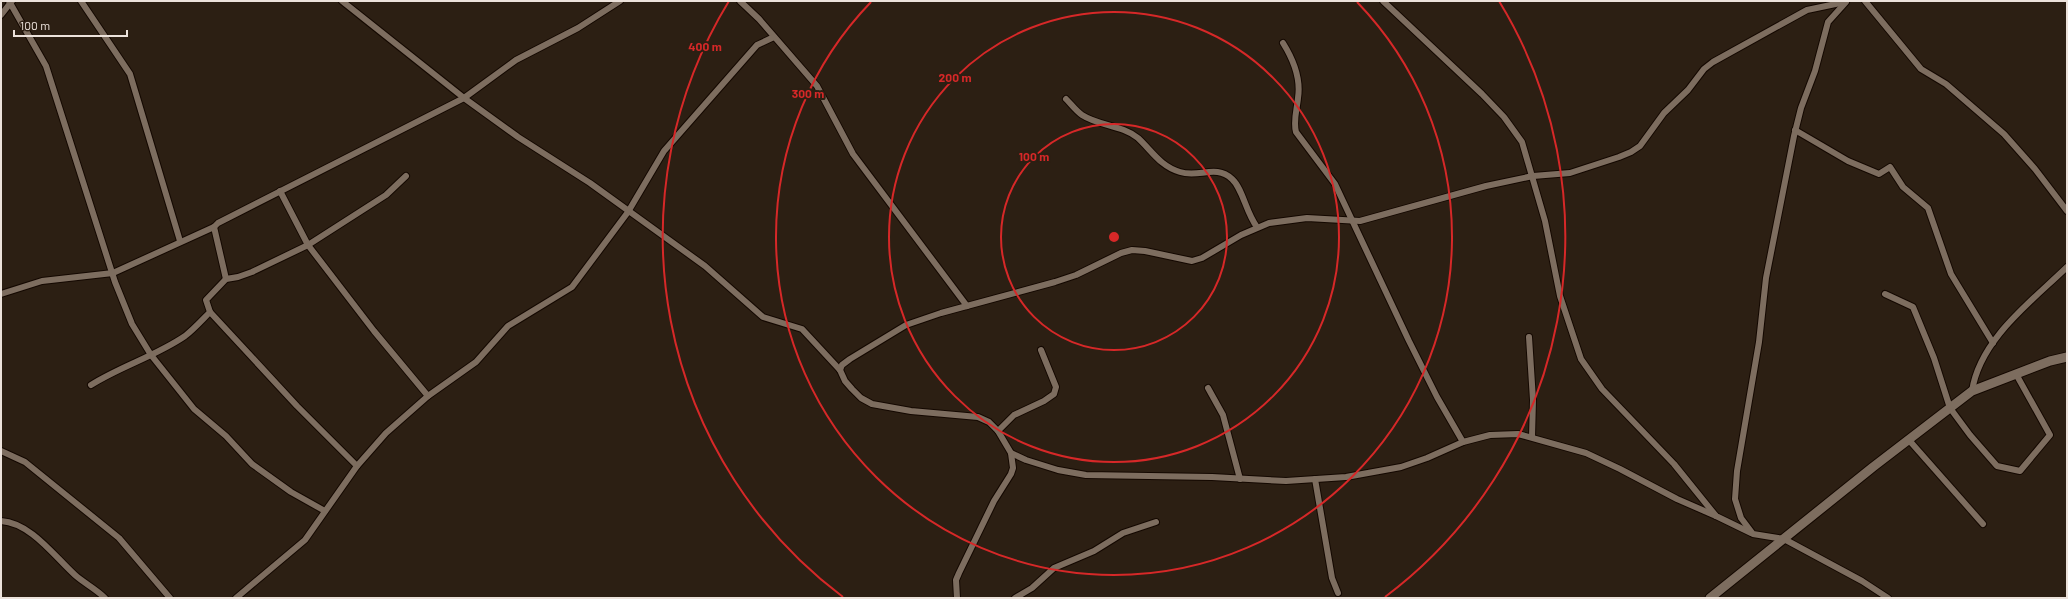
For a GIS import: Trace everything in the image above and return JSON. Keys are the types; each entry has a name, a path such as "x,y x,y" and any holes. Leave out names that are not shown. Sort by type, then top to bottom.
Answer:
{"main road":[{"path":"1710,598 1908,439 1972,391 2067,357"}],"street":[{"path":"81,1 130,74 180,241"},
{"path":"342,1 464,98 518,137 590,183 628,212 705,266 763,317 802,329 840,370 844,381 861,398 872,404 905,410 978,417 989,422 998,431 1011,453 1013,468 1011,474 994,501 959,573 956,580 956,598"},
{"path":"1,294 42,281 113,273 176,246 180,241 214,227 218,223 280,191 329,168 464,98 516,60 578,28 620,1"},
{"path":"740,1 759,19 817,86 853,154 966,306"},
{"path":"1383,1 1449,62 1504,117 1522,142 1545,220 1560,296 1581,359 1602,389 1674,464 1716,516"},
{"path":"840,370 842,365 850,359 906,325 966,306 1076,275 1121,253 1132,250 1145,251 1192,261 1202,258 1257,228 1270,223 1307,218 1331,218 1352,221 1385,215 1486,186 1533,176 1570,172 1631,152 1640,146 1654,126 1688,90 1704,69 1713,62 1807,10 1846,1"},
{"path":"1753,534 1740,518 1734,499 1737,471 1759,342 1766,278 1800,108 1815,71 1828,22 1846,1"},
{"path":"1865,1 1921,69 1946,84 2004,134 2035,169 2067,211"},
{"path":"1,15 10,2 46,66 113,273 132,324 151,355 194,409 226,436 252,464 291,492 325,511"},
{"path":"236,598 305,540 357,466 386,433 428,396 476,362 508,326 572,287 628,212 664,151 757,45 774,37"},
{"path":"1283,43 1292,58 1298,83 1299,95 1294,126 1296,132 1335,184 1437,397 1463,442"},
{"path":"1066,99 1080,114 1126,131 1137,138 1159,162 1169,167 1189,174 1212,170 1226,174 1237,184 1248,214 1257,228"},
{"path":"1795,130 1848,161 1879,174 1890,167 1903,187 1928,208 1951,274 1993,343"},
{"path":"357,466 297,406 210,312 206,300 226,279 252,272 308,244 386,195 406,176"},
{"path":"280,191 308,244 374,331 428,396"},
{"path":"214,227 226,279"},
{"path":"1972,391 1974,378 1980,362 1993,343 2020,312 2067,267"},
{"path":"1885,294 1913,307 1934,358 1950,408 1970,435 1997,466 2020,471 2050,435 2016,374"},
{"path":"92,385 105,377 151,355 185,335 210,312"},
{"path":"1529,337 1533,400 1532,437"},
{"path":"998,431 1014,415 1044,402 1054,394 1056,387 1041,350"},
{"path":"1208,388 1223,414 1240,479"},
{"path":"1011,453 1026,460 1058,470 1086,475 1286,481 1346,477 1401,466 1427,458 1463,442 1490,435 1518,434 1586,453 1620,468 1677,499 1753,534 1784,540 1862,581 1888,598"},
{"path":"1908,439 1983,524"},
{"path":"1,451 25,462 119,538 170,598"},
{"path":"1315,479 1332,578 1338,593"},
{"path":"1,521 11,522 34,536 76,576 105,598"},
{"path":"1015,598 1032,588 1054,568 1094,551 1123,533 1156,522"}]}
